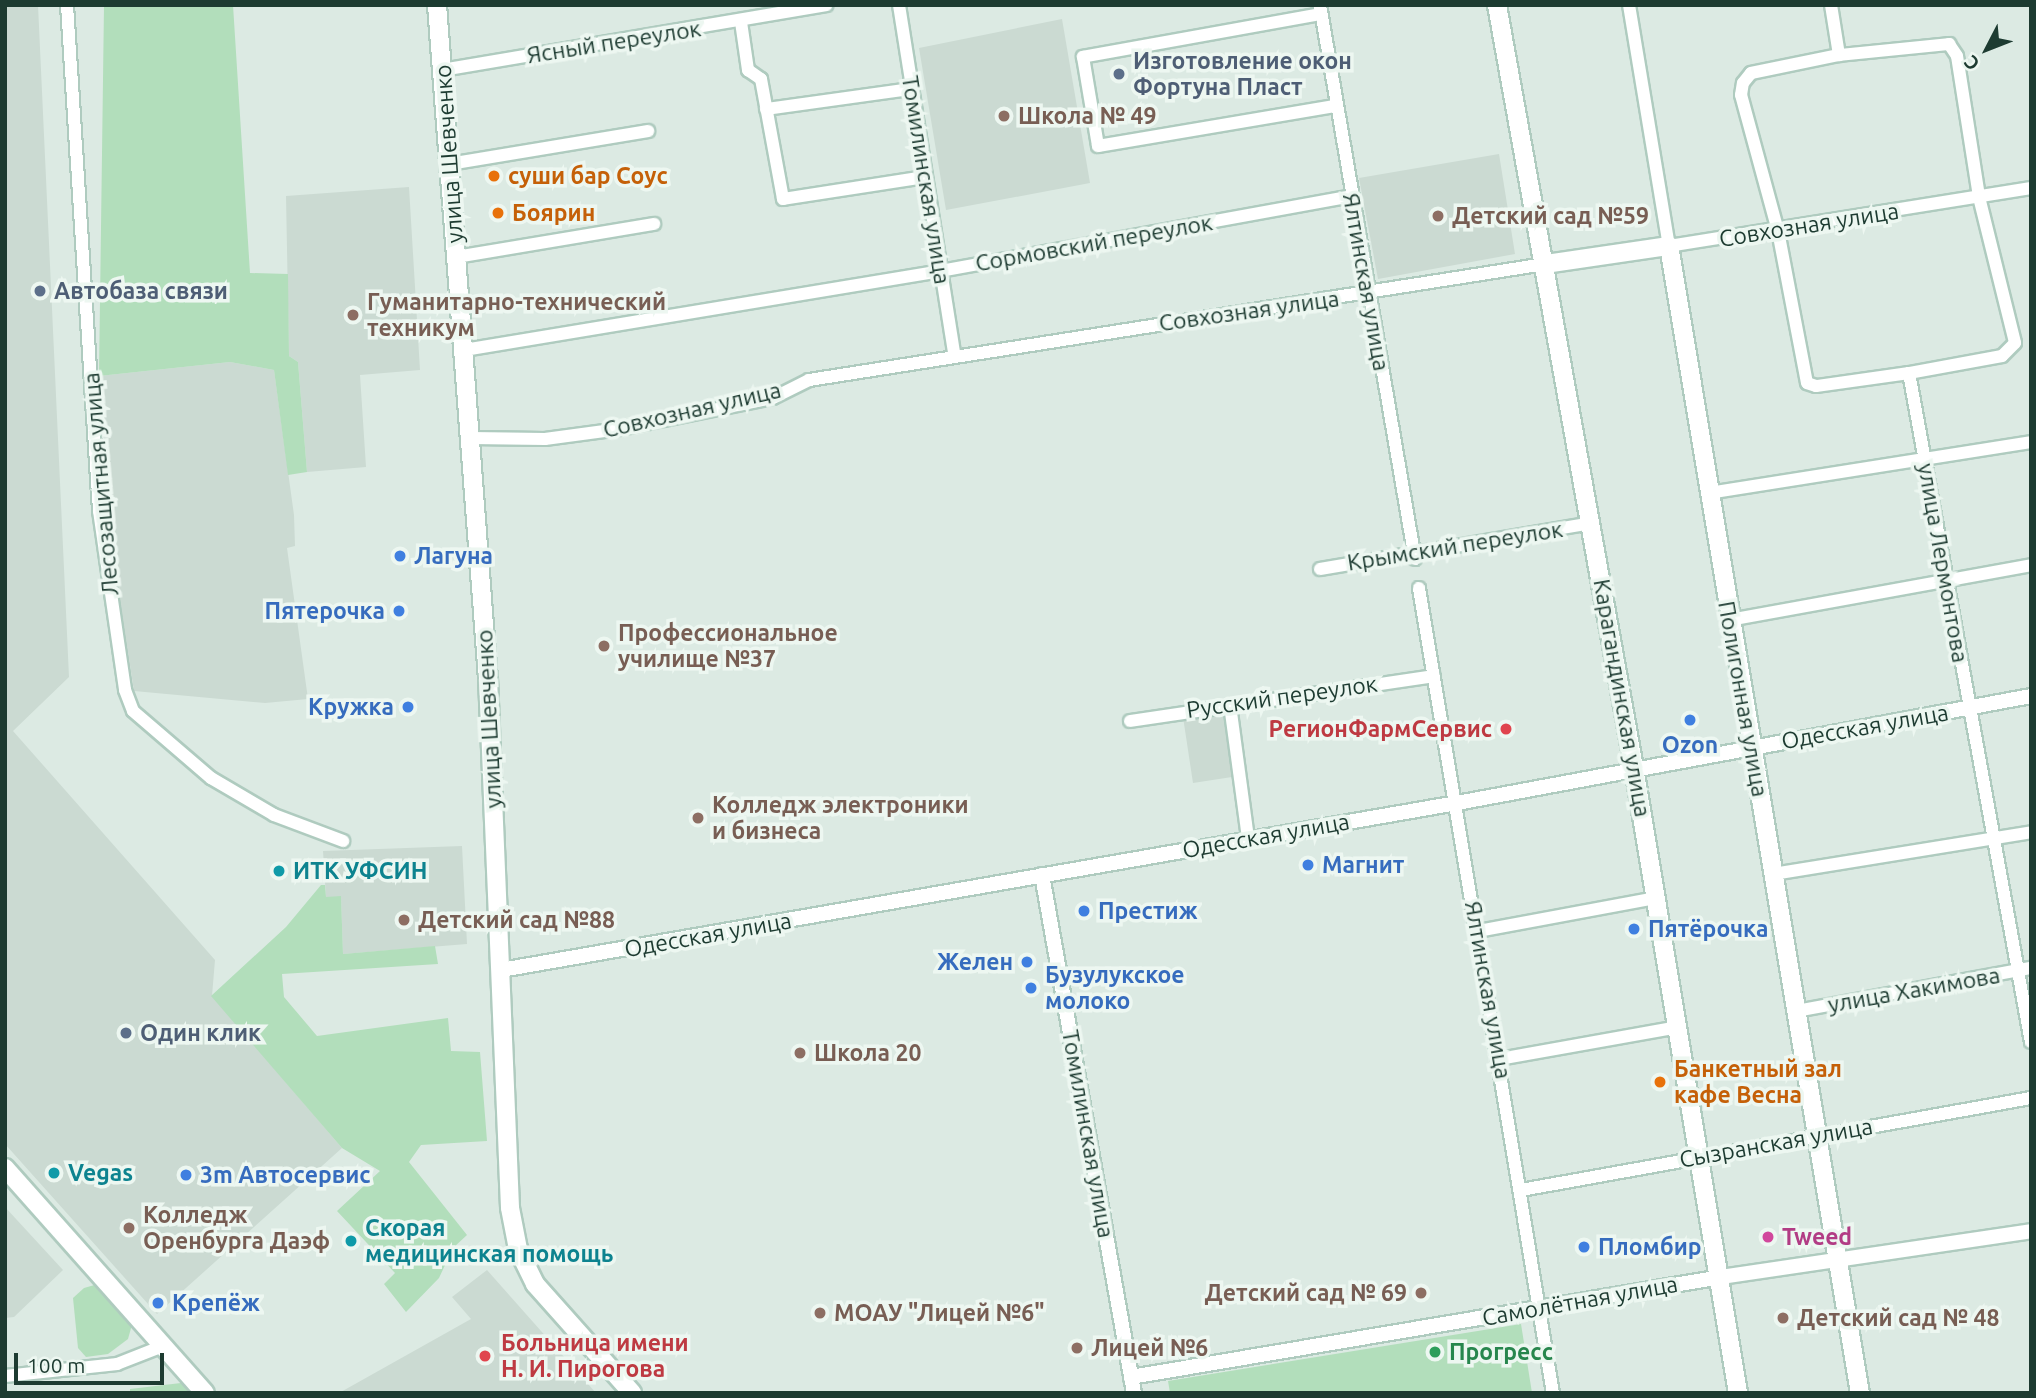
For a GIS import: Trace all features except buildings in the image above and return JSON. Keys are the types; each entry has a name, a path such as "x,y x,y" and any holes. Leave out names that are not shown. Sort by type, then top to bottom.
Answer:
{"main road":[{"name":"улица Шевченко","path":"437,5 488,678 509,1208 518,1249 541,1293 632,1393"},
{"name":"Карагандинская улица","path":"1497,5 1634,768 1721,1277 1738,1393"},
{"name":"Совхозная улица","path":"1545,264 1669,246"},
{"name":"Полигонная улица","path":"1669,246 1729,620 1840,1260 1860,1393"},
{"path":"5,1168 205,1393"}],"street":[{"name":"Лесозащитная улица","path":"67,5 99,511 125,690 133,711 211,778 274,815 343,841"},
{"name":"Ясный переулок","path":"442,70 741,22 827,5"},
{"name":"Томилинская улица","path":"899,5 954,354"},
{"name":"Полигонная улица","path":"1630,5 1669,246"},
{"path":"1831,5 1839,55"},
{"path":"1320,10 1083,57 1098,146 1335,106"},
{"name":"Ялтинская улица","path":"1320,10 1414,556"},
{"path":"741,22 748,70 761,79 783,199 925,177"},
{"path":"1949,44 1957,56 1979,197 2015,343 2002,356 1816,386 1807,383 1778,231 1741,95 1743,83 1751,73 1839,55 1949,44"},
{"path":"766,109 911,89"},
{"path":"449,164 648,131"},
{"name":"Совхозная улица","path":"1669,246 1778,231 2031,188"},
{"name":"Сормовский переулок","path":"464,350 940,271 1351,196"},
{"path":"457,257 654,224"},
{"name":"Совхозная улица","path":"471,438 545,439 619,429 773,398 809,380 954,354 1370,294 1545,264"},
{"name":"улица Лермонтова","path":"1909,373 1990,839 2031,1042"},
{"path":"1709,493 1925,462 2031,442"},
{"name":"Крымский переулок","path":"1320,569 1414,556 1591,523"},
{"path":"1729,620 2031,565"},
{"name":"Ялтинская улица","path":"1419,588 1457,803 1553,1393"},
{"name":"Русский переулок","path":"1130,721 1434,676"},
{"name":"Одесская улица","path":"501,970 1457,803 2031,696"},
{"path":"1230,705 1248,839"},
{"path":"1773,874 2031,832"},
{"name":"Томилинская улица","path":"1042,875 1134,1393"},
{"path":"1478,931 1656,898"},
{"name":"улица Хакимова","path":"1796,1011 2031,968"},
{"path":"1499,1059 1678,1027"},
{"name":"Сызранская улица","path":"1521,1190 2031,1098"},
{"name":"Самолётная улица","path":"1131,1377 1721,1277 2031,1231"},
{"path":"5,1376 117,1364 163,1346"}],"shaded area":[{"path":"5,5 38,5 69,677 13,731 215,960 212,996 342,1148 157,1314 5,1144"},
{"name":"Школа № 49","path":"1062,19 1090,183 946,210 919,48"},
{"name":"Детский сад №59","path":"1499,154 1515,254 1378,279 1359,178"},
{"name":"Гуманитарно-технический техникум","path":"409,187 420,370 360,375 366,467 307,472 298,362 289,356 286,196"},
{"path":"230,362 274,370 294,515 295,546 287,548 308,699 265,703 134,691 113,555 99,376"},
{"path":"1223,712 1232,777 1193,783 1183,717"},
{"name":"Детский сад №88","path":"462,846 467,944 343,954 341,897 326,897 323,851"},
{"path":"5,1207 63,1270 14,1317 5,1318"},
{"name":"Больница имени Н. И. Пирогова","path":"487,1270 596,1393 339,1393 471,1319 452,1297"}],"green space":[{"path":"104,5 233,5 250,273 288,274 289,356 298,362 307,472 288,475 274,370 230,362 99,376"},
{"path":"321,885 325,885 326,897 341,896 343,954 435,946 438,964 282,974 284,997 317,1036 448,1018 451,1051 480,1052 487,1141 421,1145 409,1162 467,1235 453,1248 439,1278 406,1312 384,1284 395,1273 337,1211 380,1171 342,1148 211,996 286,927"},
{"path":"98,1284 133,1321 128,1339 108,1354 86,1357 78,1348 73,1298 84,1288"},
{"name":"Прогресс","path":"1521,1324 1532,1393 1170,1393 1168,1381"},
{"path":"181,1383 194,1393 130,1393 130,1389"}],"place":[{"name":"Изготовление окон Фортуна Пласт","path":"1119,74"},
{"name":"Школа № 49","path":"1004,116"},
{"name":"суши бар Соус","path":"494,176"},
{"name":"Боярин","path":"498,213"},
{"name":"Детский сад №59","path":"1438,216"},
{"name":"Автобаза связи","path":"40,291"},
{"name":"Гуманитарно-технический техникум","path":"353,315"},
{"name":"Лагуна","path":"400,556"},
{"name":"Пятерочка","path":"399,611"},
{"name":"Профессиональное училище №37","path":"604,646"},
{"name":"Кружка","path":"408,707"},
{"name":"Ozon","path":"1690,720"},
{"name":"РегионФармСервис","path":"1506,729"},
{"name":"Колледж электроники и бизнеса","path":"698,818"},
{"name":"Магнит","path":"1308,865"},
{"name":"ИТК УФСИН","path":"279,871"},
{"name":"Престиж","path":"1084,911"},
{"name":"Детский сад №88","path":"404,920"},
{"name":"Пятёрочка","path":"1634,929"},
{"name":"Желен","path":"1027,962"},
{"name":"Бузулукское молоко","path":"1031,988"},
{"name":"Один клик","path":"126,1033"},
{"name":"Школа 20","path":"800,1053"},
{"name":"Банкетный зал кафе Весна","path":"1660,1082"},
{"name":"Vegas","path":"54,1173"},
{"name":"3m Автосервис","path":"186,1175"},
{"name":"Колледж Оренбурга Даэф","path":"129,1228"},
{"name":"Tweed","path":"1768,1237"},
{"name":"Скорая медицинская помощь","path":"351,1241"},
{"name":"Пломбир","path":"1584,1247"},
{"name":"Детский сад № 69","path":"1421,1293"},
{"name":"Крепёж","path":"158,1303"},
{"name":"МОАУ \"Лицей №6\"","path":"820,1313"},
{"name":"Детский сад № 48","path":"1783,1318"},
{"name":"Лицей №6","path":"1077,1348"},
{"name":"Прогресс","path":"1435,1352"},
{"name":"Больница имени Н. И. Пирогова","path":"485,1356"}]}
